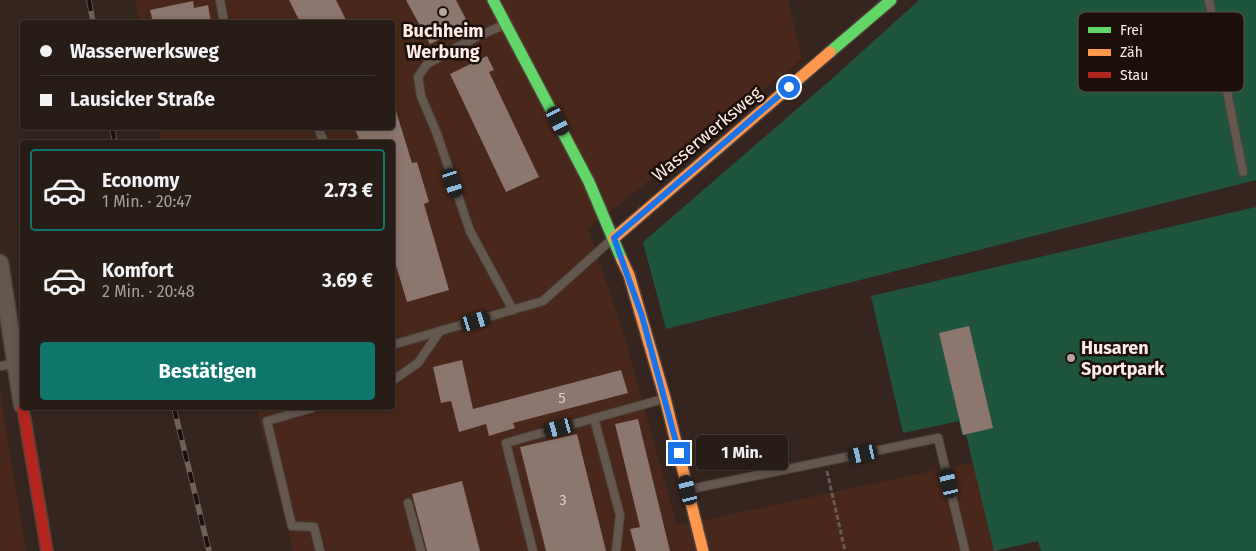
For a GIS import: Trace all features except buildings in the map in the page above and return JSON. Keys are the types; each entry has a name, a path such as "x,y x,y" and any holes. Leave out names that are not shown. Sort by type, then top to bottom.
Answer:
{"main road":[{"path":"493,0 589,182 614,238 642,316 665,398 703,551"},
{"name":"Wasserwerksweg","path":"614,238 891,0"},
{"path":"24,410 46,551"}],"street":[{"path":"0,263 8,365 20,398"}],"lane":[{"path":"220,0 224,20"},
{"path":"506,24 476,37 427,64 418,78 422,96 470,231 514,310"},
{"path":"1227,92 1243,172"},
{"path":"395,344 543,301 614,238"},
{"path":"395,379 418,363 440,332"},
{"path":"533,551 506,443 665,398"},
{"path":"305,410 267,421 292,526 314,528 320,551"},
{"path":"594,418 620,515 616,551"},
{"path":"688,490 938,438 965,551"},
{"path":"408,503 421,551"}],"path":[{"path":"825,462 845,551"}],"shaded area":[{"path":"135,0 788,0 802,59 588,229 623,331 677,526 973,462 994,551 293,551 257,410 395,410 395,140 161,140 159,130 395,130 395,20 139,20"},
{"path":"0,391 26,551 0,551"}],"green space":[{"path":"919,0 1256,0 1256,180 666,329 643,242 834,77"},
{"name":"Husaren Sportpark","path":"1256,207 1256,551 1041,551 1038,541 994,551 966,435 962,435 959,421 903,433 871,296"}],"railway":[{"path":"89,0 93,20"},
{"path":"112,130 115,140"},
{"path":"174,410 209,551"}],"traffic: fast":[{"path":"493,0 589,182 622,260"},
{"path":"830,52 891,0"}],"traffic: slow":[{"path":"614,238 830,52"},
{"path":"622,260 629,275 665,398 703,551"}],"traffic: jam":[{"path":"23,410 47,551"}],"place":[{"name":"Buchheim Werbung","path":"443,12"},
{"name":"Husaren Sportpark","path":"1071,358"}],"route":[{"path":"679,453 642,316 614,238 789,87"}]}
